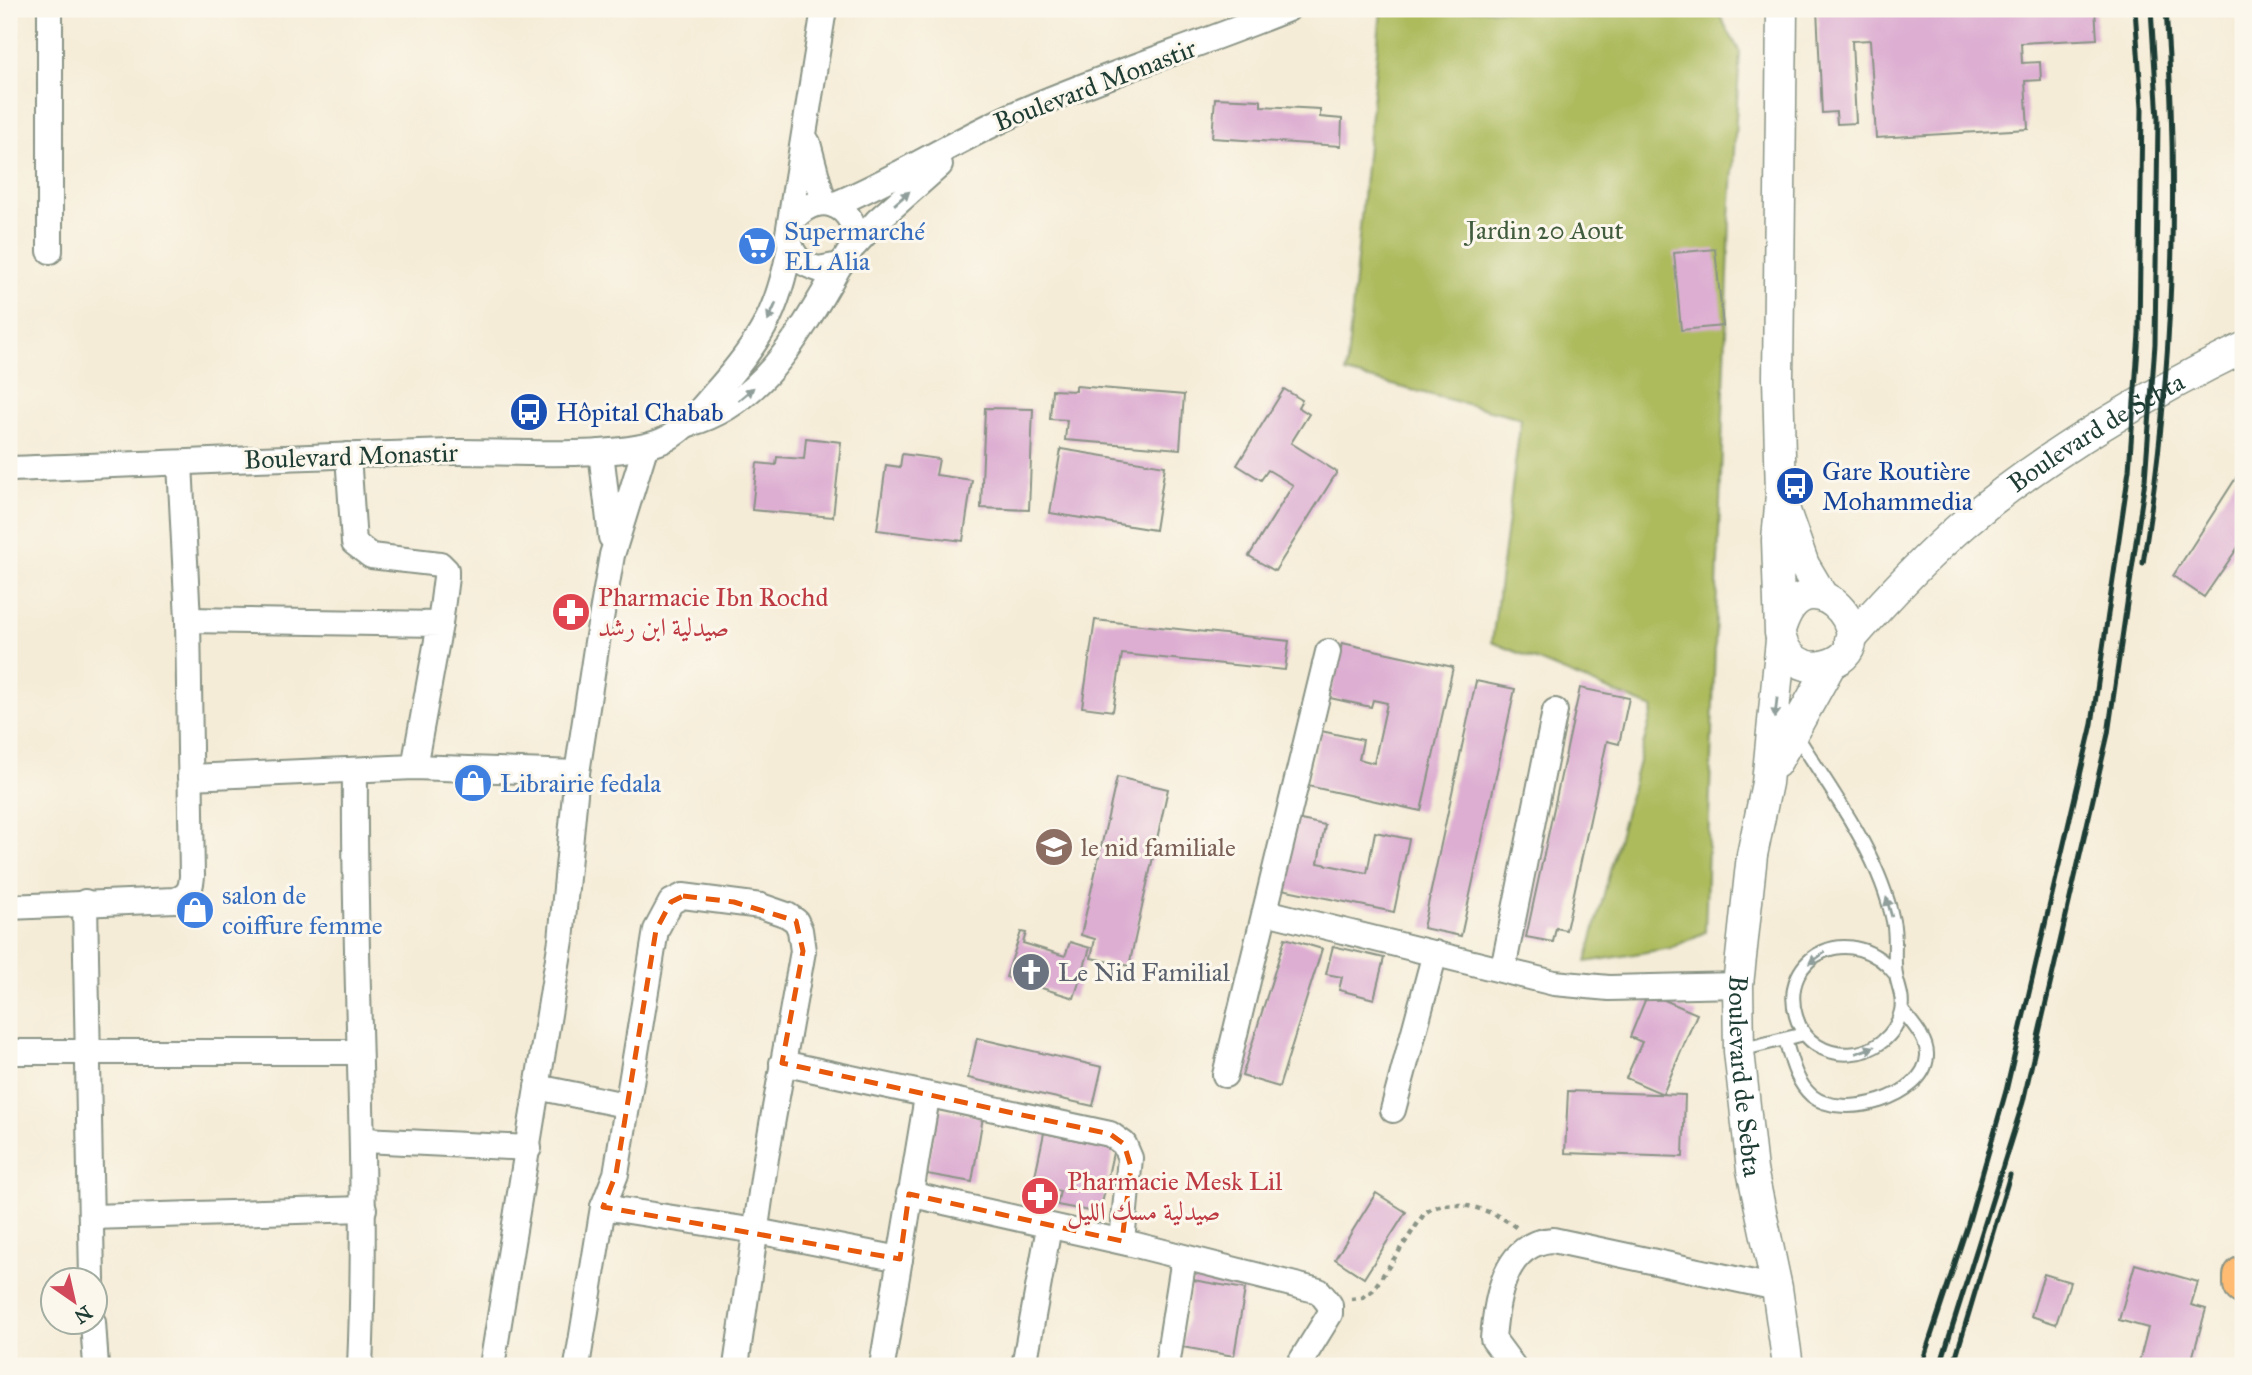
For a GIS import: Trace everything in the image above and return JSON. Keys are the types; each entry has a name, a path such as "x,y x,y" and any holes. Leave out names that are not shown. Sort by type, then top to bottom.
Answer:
{"main road":[{"path":"2243,1276 2243,1285"}],"street":[{"path":"50,9 50,251"},
{"path":"792,221 800,211 812,204 829,204 849,217 855,231 847,255 817,269 806,265 790,246 788,234 824,9"},
{"name":"Boulevard Monastir","path":"829,204 881,185 980,130 1288,9"},
{"path":"1760,9 1772,36 1779,69"},
{"path":"1782,9 1779,69 1778,378 1781,494 1794,542 1812,582 1848,618 1850,640 1846,650 1830,664 1815,667 1800,664 1788,654 1781,633 1791,606 1811,597 1828,599"},
{"name":"Boulevard Monastir","path":"687,425 712,418 758,384 808,320 847,255 898,200 980,130"},
{"path":"805,131 829,204"},
{"name":"Boulevard Monastir","path":"9,469 348,455 601,452 645,448 668,438 687,425 747,357 762,335 782,287 790,246"},
{"name":"Boulevard de Sebta","path":"1850,640 1926,560 2002,493 2189,375 2243,348"},
{"path":"492,1366 561,940 577,773 612,555 645,448"},
{"path":"601,452 612,555"},
{"path":"348,455 354,543 371,556 440,564 446,570 440,624 414,767"},
{"path":"9,907 185,897 192,876 188,620 180,463"},
{"name":"Boulevard de Sebta","path":"1781,494 1777,540 1781,633 1767,783 1752,855 1738,985 1739,1051 1752,1170 1777,1288 1788,1366"},
{"name":"Boulevard de Sebta","path":"1828,599 1872,590 1926,560"},
{"path":"188,620 440,624"},
{"path":"1226,1075 1328,652"},
{"name":"Boulevard de Sebta","path":"1767,783 1793,729 1830,664"},
{"path":"1503,969 1555,711"},
{"path":"190,777 414,767 577,773"},
{"path":"355,771 358,1052 364,1140 360,1366"},
{"path":"577,1366 603,1208 616,1174 625,1105 656,930 671,902 683,896 761,906 787,915 796,921 803,951 782,1063 736,1366"},
{"path":"85,902 92,1266"},
{"path":"1266,912 1580,987 1738,985"},
{"path":"1392,1110 1435,953"},
{"path":"9,1052 358,1052"},
{"path":"782,1063 928,1097 1110,1134 1124,1144 1130,1167 1122,1241"},
{"path":"537,1087 625,1105"},
{"path":"882,1366 909,1194 928,1097"},
{"path":"364,1140 529,1148"},
{"path":"909,1194 1122,1241 1319,1291 1326,1297 1330,1314 1298,1366"},
{"path":"603,1208 756,1231 900,1259"},
{"path":"92,1217 364,1209"},
{"path":"1024,1366 1049,1227"},
{"path":"1513,1366 1497,1349 1494,1330 1502,1284 1509,1268 1531,1244 1553,1240 1777,1288"},
{"path":"1167,1366 1184,1258"},
{"path":"94,1336 96,1366"}],"lane":[{"path":"1793,729 1870,858 1886,894 1896,945 1896,975 1902,992 1902,1010 1895,1027 1884,1041 1869,1051 1851,1055 1833,1053 1817,1046 1804,1034 1796,1018 1793,1000 1796,982 1805,967 1818,954 1835,947 1853,946 1878,955 1896,975"},
{"path":"1785,1039 1796,1076 1812,1096 1824,1104 1843,1107 1866,1105 1890,1097 1917,1077 1925,1067 1927,1054 1924,1043 1902,1010"},
{"path":"1739,1051 1804,1034"}],"path":[{"path":"1326,1297 1355,1299 1368,1295 1424,1214 1441,1205 1496,1215 1517,1228 1531,1244"}],"highlighted area":[{"path":"683,896 734,902 796,921 803,951 782,1063 1110,1134 1124,1144 1131,1167 1122,1241 909,1194 900,1259 603,1207 616,1174 656,930 671,902"}],"green space":[{"name":"Jardin 20 Aout","path":"1716,9 1740,52 1730,219 1705,932 1671,948 1586,962 1653,708 1492,642 1521,418 1346,373 1381,10"}],"building":[{"path":"1817,9 2095,9 2097,39 2021,43 2022,63 2040,62 2041,80 2025,81 2028,129 1876,138 1870,40 1852,41 1856,123 1837,124 1836,112 1822,113"},
{"path":"1215,98 1261,100 1261,106 1320,109 1320,117 1342,119 1341,146 1212,138"},
{"path":"1715,249 1723,326 1681,330 1674,253"},
{"path":"1076,386 1184,395 1180,449 1065,440 1067,420 1050,419 1052,390 1076,391"},
{"path":"1284,389 1302,400 1298,407 1309,414 1291,443 1337,472 1275,571 1249,556 1293,485 1268,470 1261,480 1237,465"},
{"path":"985,408 1033,409 1029,510 981,508"},
{"path":"806,438 841,442 833,517 752,510 757,463 776,465 777,457 804,459"},
{"path":"1061,449 1165,466 1155,530 1050,513"},
{"path":"902,454 939,459 936,475 972,480 963,541 877,530 886,465 900,467"},
{"path":"2243,467 2243,540 2204,597 2173,576"},
{"path":"1095,620 1289,641 1285,670 1122,654 1113,711 1082,707"},
{"path":"1342,643 1453,667 1421,811 1308,786 1321,731 1363,740 1359,759 1374,763 1387,703 1373,700 1371,707 1330,698"},
{"path":"1476,681 1515,689 1461,936 1423,928"},
{"path":"1580,688 1629,698 1619,744 1607,741 1566,930 1556,928 1553,942 1526,937"},
{"path":"1117,777 1168,789 1129,966 1091,958 1095,939 1081,935"},
{"path":"1291,818 1325,825 1318,863 1367,873 1375,832 1409,839 1394,912 1277,888"},
{"path":"1021,932 1026,933 1023,943 1065,956 1070,942 1090,948 1074,998 1006,977"},
{"path":"1285,938 1322,949 1279,1087 1242,1076"},
{"path":"1333,946 1384,958 1374,999 1339,990 1342,977 1326,974"},
{"path":"1648,993 1697,1014 1663,1094 1626,1078 1642,1042 1630,1037"},
{"path":"977,1038 1102,1067 1093,1106 968,1078"},
{"path":"1568,1091 1685,1095 1683,1157 1565,1153"},
{"path":"938,1109 983,1117 972,1182 927,1174"},
{"path":"1044,1133 1114,1148 1100,1213 1057,1205 1060,1191 1033,1185"},
{"path":"1376,1193 1406,1212 1364,1278 1335,1259"},
{"path":"2135,1264 2198,1282 2191,1305 2206,1309 2190,1366 2138,1366 2148,1328 2119,1320"},
{"path":"2044,1274 2070,1282 2056,1324 2031,1316"},
{"path":"1193,1280 1245,1289 1234,1356 1182,1347"}],"railway":[{"path":"1921,1366 1968,1224 2006,1091 2092,724 2129,470 2139,334 2142,108 2135,9"},
{"path":"1940,1366 2023,1102 2108,734 2145,480 2155,344 2158,119 2151,9"},
{"path":"2143,563 2161,426 2171,287 2172,148 2166,9"},
{"path":"1953,1366 2010,1175"}],"place":[{"name":"Supermarché EL Alia","path":"757,246"},
{"name":"Hôpital Chabab","path":"529,412"},
{"name":"Gare Routière Mohammedia","path":"1795,486"},
{"name":"Pharmacie Ibn Rochd صيدلية ابن رشد","path":"571,612"},
{"name":"Librairie fedala","path":"473,783"},
{"name":"le nid familiale","path":"1054,847"},
{"name":"salon de coiffure femme","path":"195,910"},
{"name":"Le Nid Familial","path":"1031,972"},
{"name":"Pharmacie Mesk Lil صيدلية مسك الليل","path":"1040,1196"}]}
